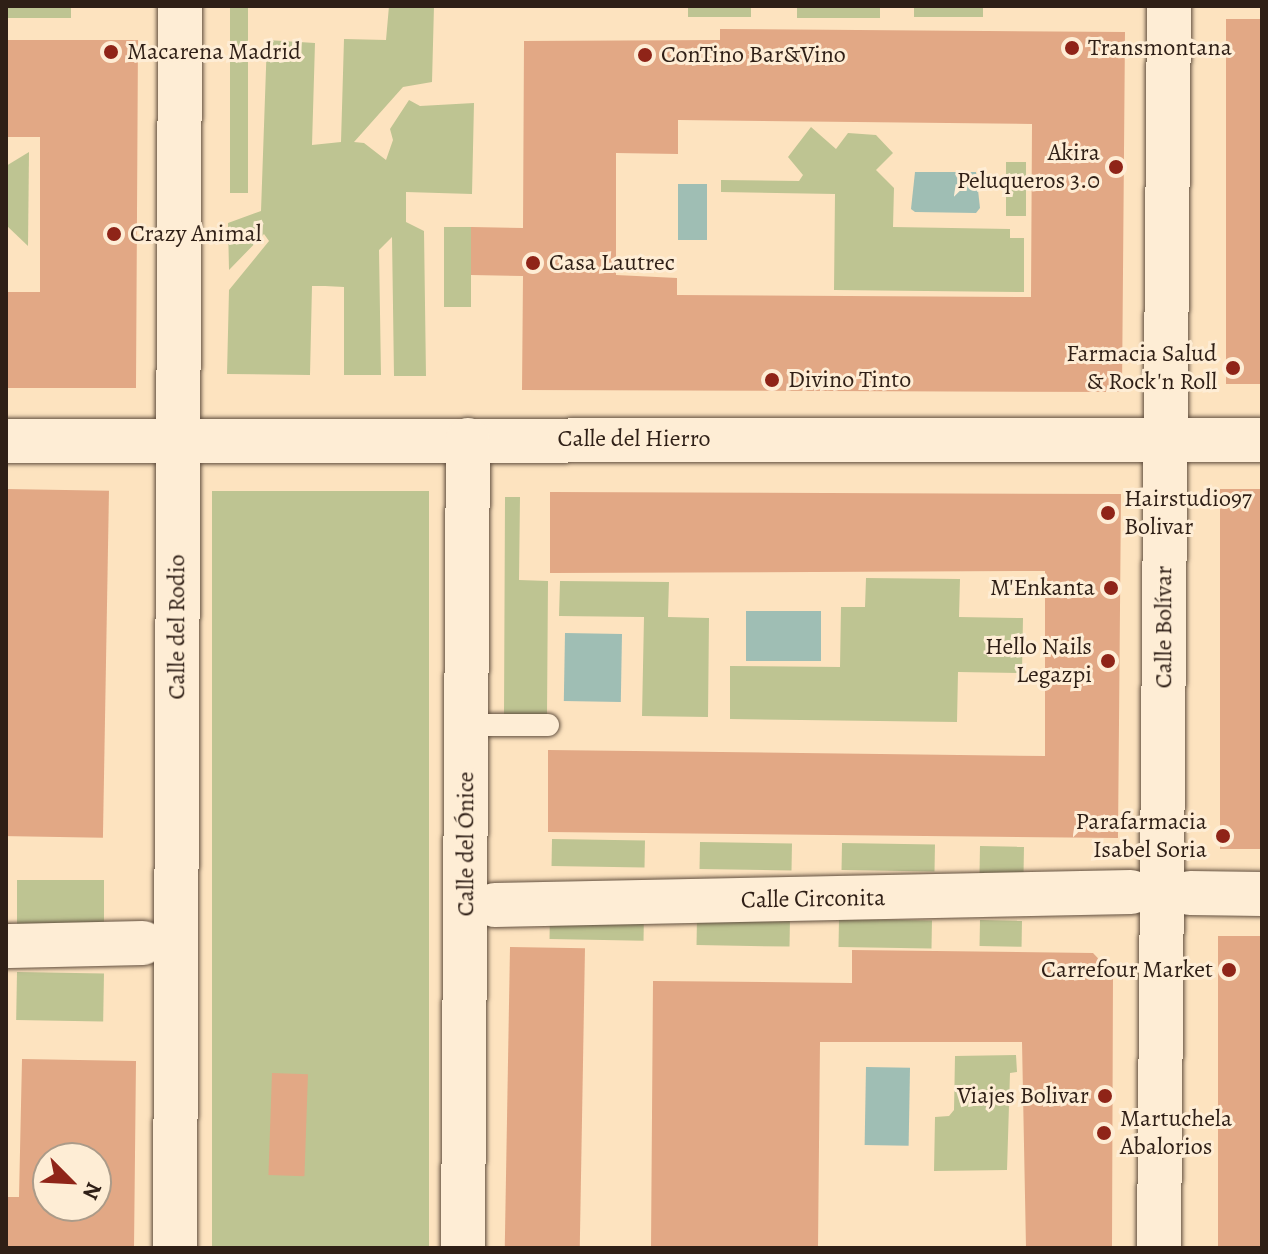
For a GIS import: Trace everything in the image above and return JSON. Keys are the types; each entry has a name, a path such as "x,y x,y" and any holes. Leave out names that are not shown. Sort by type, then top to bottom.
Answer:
{"street":[{"name":"Calle del Rodio","path":"175,1248 180,6"},
{"name":"Calle Bolívar","path":"1159,1248 1169,6"},
{"name":"Calle del Ónice","path":"463,1248 468,440"},
{"name":"Calle del Hierro","path":"6,441 1262,440"},
{"name":"Calle Circonita","path":"495,905 1131,892"},
{"path":"1190,893 1262,894"},
{"path":"6,946 143,943"}],"lane":[{"path":"466,725 548,725"}],"green space":[{"path":"6,6 71,6 71,18 6,18"},
{"path":"230,6 248,6 248,193 230,193"},
{"path":"389,6 434,6 432,82 403,87 354,142 364,143 386,160 393,140 390,129 409,100 420,106 474,103 472,194 406,192 406,222 424,231 426,376 394,376 392,237 379,250 381,375 344,375 344,287 325,286 312,286 310,375 227,374 229,290 269,241 264,234 229,270 228,223 261,211 267,40 315,43 312,145 341,142 344,39 386,40"},
{"path":"688,6 751,6 751,17 688,17"},
{"path":"797,6 880,6 880,18 797,18"},
{"path":"914,6 983,6 983,17 914,17"},
{"path":"811,127 836,149 848,133 876,135 893,153 876,170 894,188 893,227 1010,229 1010,238 1024,238 1024,292 834,290 835,194 721,192 721,180 799,181 803,175 788,157"},
{"path":"29,152 28,246 6,225 6,166"},
{"path":"1006,162 1026,162 1026,216 1006,216"},
{"path":"444,227 471,227 471,307 444,307"},
{"path":"212,491 429,491 429,1248 212,1248"},
{"path":"505,497 520,497 519,580 548,581 547,715 504,714"},
{"path":"866,578 960,579 959,617 1023,618 1022,673 958,672 957,722 730,719 730,666 840,667 841,607 865,607"},
{"path":"560,581 669,582 668,617 709,618 708,717 642,716 644,617 559,616"},
{"path":"552,839 645,841 645,868 552,866"},
{"path":"700,842 792,844 792,871 700,869"},
{"path":"842,843 935,845 935,872 842,870"},
{"path":"980,846 1024,847 1024,875 980,874"},
{"path":"17,880 104,880 104,927 17,927"},
{"path":"550,912 644,914 644,941 550,939"},
{"path":"697,918 790,920 790,947 697,945"},
{"path":"839,919 932,921 931,949 839,947"},
{"path":"980,920 1022,921 1022,947 980,946"},
{"path":"17,972 104,974 103,1022 16,1020"},
{"path":"1016,1055 1017,1072 1010,1073 1007,1170 934,1171 935,1117 949,1116 954,1110 955,1056"}],"water":[{"path":"915,172 976,172 980,208 976,213 915,212 911,209"},
{"path":"678,184 707,184 707,240 678,240"},
{"path":"746,611 821,611 821,661 746,661"},
{"path":"565,633 622,634 621,702 564,701"},
{"path":"866,1067 910,1068 909,1146 865,1145"}],"building":[{"path":"1226,19 1262,19 1262,384 1226,384"},
{"path":"720,29 1125,32 1122,392 522,390 523,276 471,275 471,227 523,228 524,41 720,40","holes":["678,120 1032,124 1031,297 677,295 677,278 616,275 616,153 678,154"]},
{"path":"6,40 138,40 136,388 6,388 6,292 40,292 40,137 6,137"},
{"path":"6,489 109,491 103,838 6,836"},
{"path":"1220,489 1262,489 1262,849 1220,849"},
{"path":"550,492 1121,494 1118,838 548,832 548,750 1045,756 1045,571 550,573"},
{"path":"1218,936 1262,936 1262,1248 1218,1248"},
{"path":"510,947 585,948 580,1248 505,1248"},
{"path":"852,950 1093,953 1113,974 1112,1248 1026,1248 1022,1042 820,1042 818,1248 651,1248 653,981 852,983"},
{"path":"22,1059 136,1061 134,1248 6,1248 6,1197 19,1197"},
{"path":"272,1073 308,1074 304,1176 268,1175"}],"place":[{"name":"Transmontana","path":"1072,48"},
{"name":"Macarena Madrid","path":"111,52"},
{"name":"ConTino Bar&Vino","path":"645,55"},
{"name":"Akira Peluqueros 3.0","path":"1116,167"},
{"name":"Crazy Animal","path":"114,234"},
{"name":"Casa Lautrec","path":"533,263"},
{"name":"Farmacia Salud & Rock'n Roll","path":"1233,368"},
{"name":"Divino Tinto","path":"772,380"},
{"name":"Hairstudio97 Bolivar","path":"1108,513"},
{"name":"M'Enkanta","path":"1111,588"},
{"name":"Hello Nails Legazpi","path":"1108,661"},
{"name":"Parafarmacia Isabel Soria","path":"1223,836"},
{"name":"Carrefour Market","path":"1229,970"},
{"name":"Viajes Bolivar","path":"1105,1096"},
{"name":"Martuchela Abalorios","path":"1104,1133"}]}
